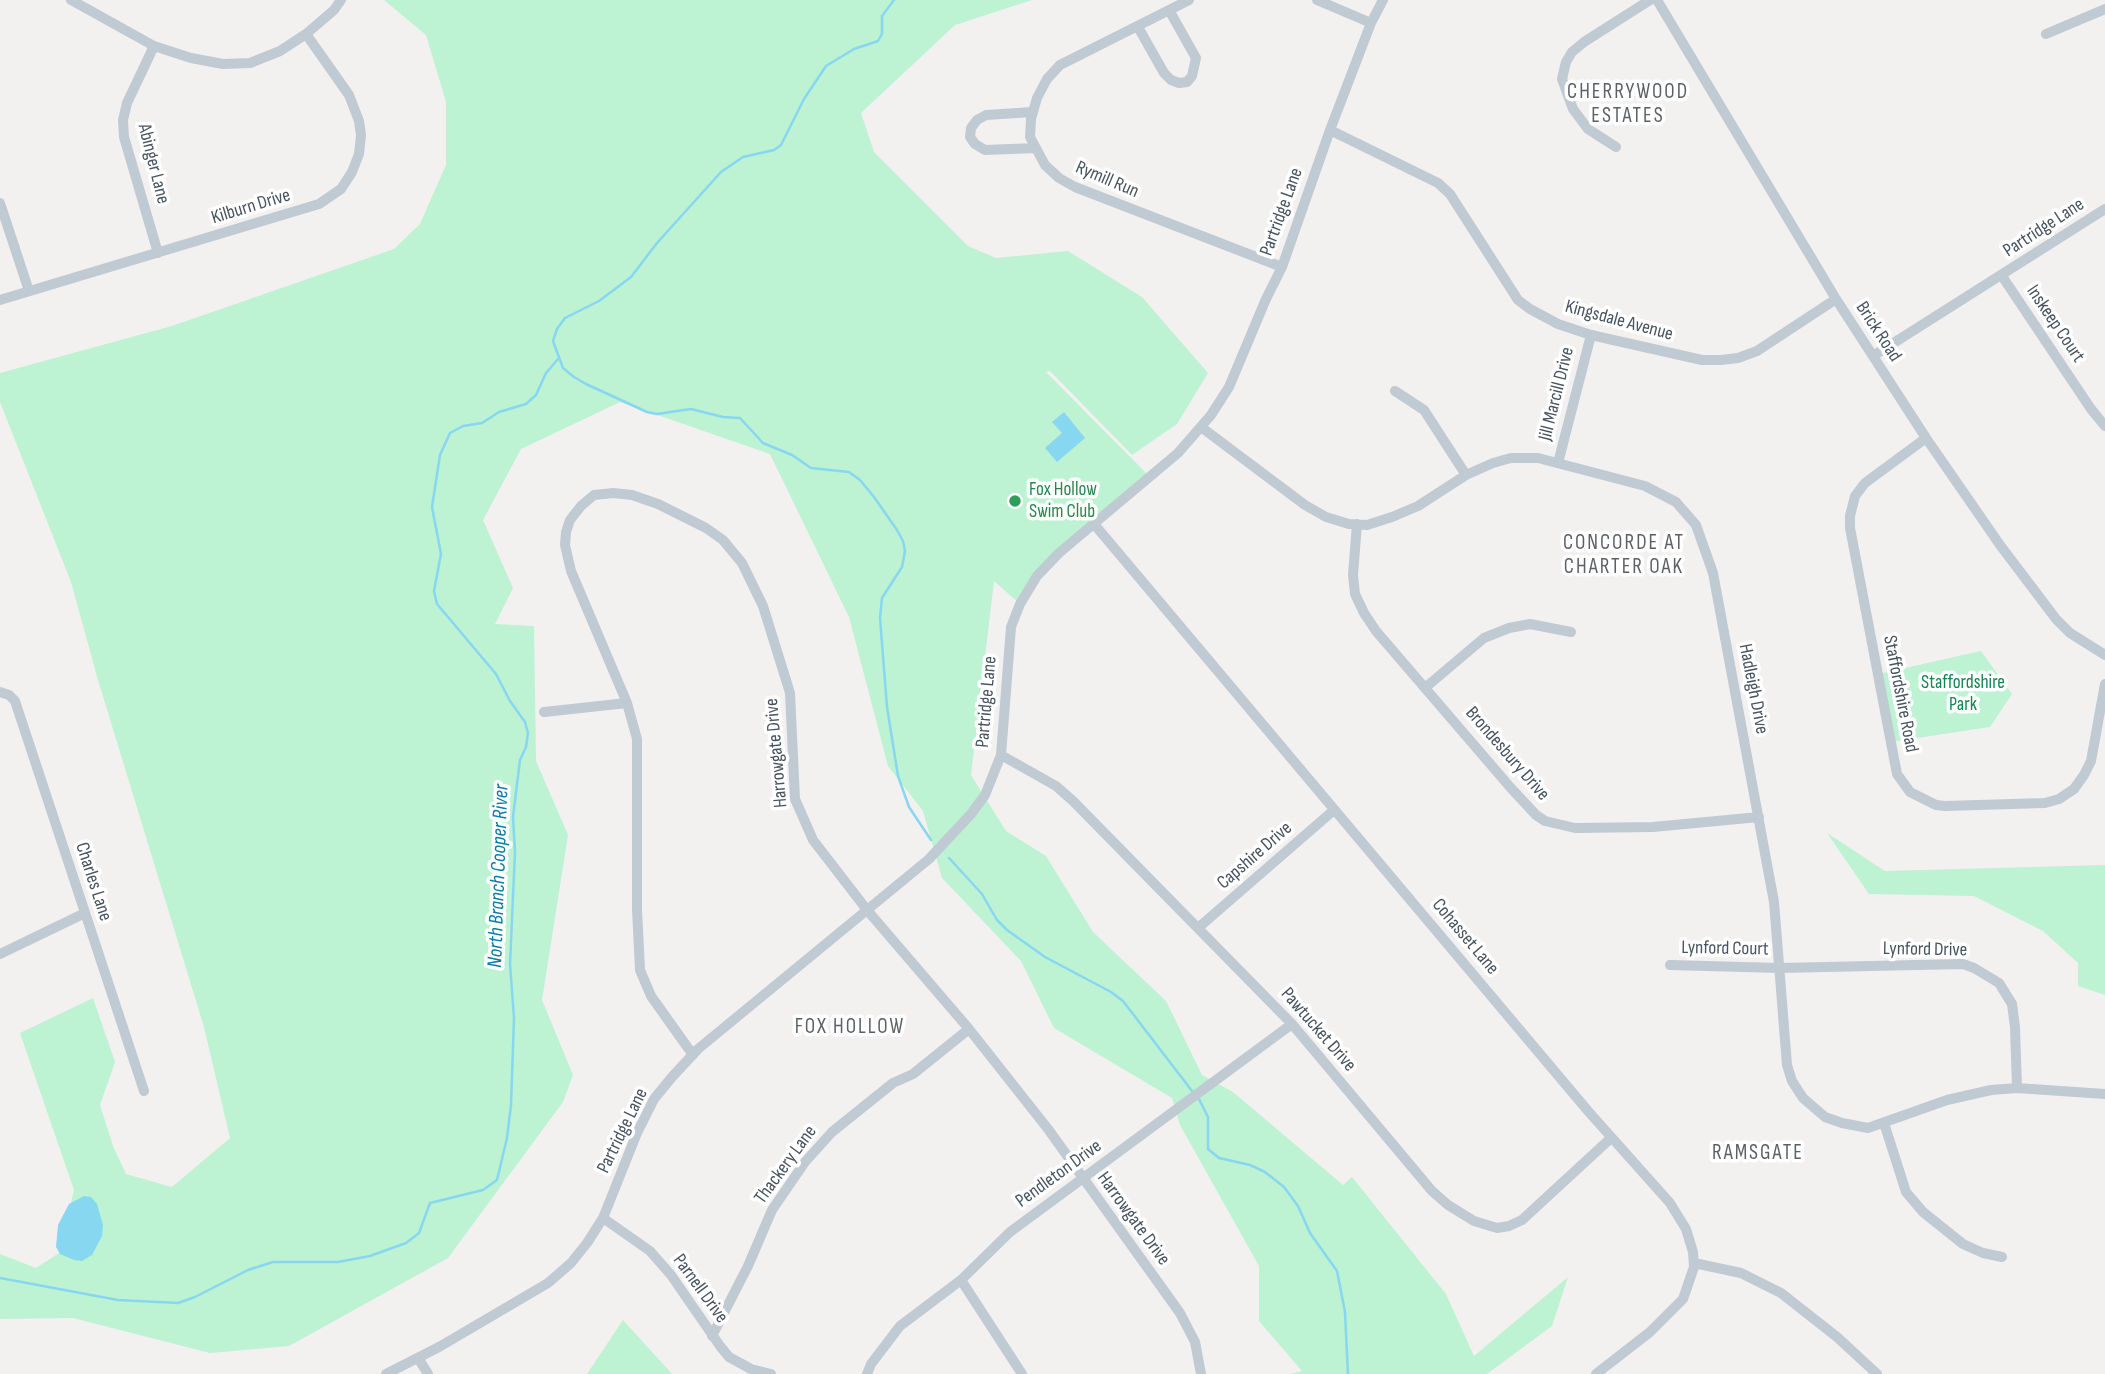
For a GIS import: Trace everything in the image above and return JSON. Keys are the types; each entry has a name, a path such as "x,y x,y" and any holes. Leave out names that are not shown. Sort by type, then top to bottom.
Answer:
{"street":[{"path":"71,0 154,46 191,58 223,64 250,63 280,51 306,34 334,10 341,0"},
{"path":"1033,112 986,115 977,120 971,128 970,136 975,144 985,150 1036,148 1030,136 1033,112 1047,79 1060,65 1189,0"},
{"path":"1317,0 1371,23"},
{"name":"Partridge Lane","path":"386,1374 548,1283 571,1263 603,1218 637,1132 654,1099 693,1055 929,859 985,795 1001,755 1011,627 1020,604 1037,576 1059,553 1178,453 1201,427 1229,387 1282,267 1330,130 1371,23 1383,0"},
{"path":"1616,147 1588,129 1573,109 1562,79 1566,62 1572,52 1650,0"},
{"name":"Brick Road","path":"1657,0 1836,299 1926,438 2000,545 2056,619 2070,633 2105,655"},
{"path":"2046,34 2105,9"},
{"path":"1138,27 1164,74 1179,83 1187,82 1192,76 1196,58 1169,10"},
{"name":"Kilburn Drive","path":"0,300 319,204 341,189 359,154 359,121 349,95 306,34"},
{"name":"Abinger Lane","path":"154,46 127,103 123,120 124,137 158,253"},
{"name":"Kingsdale Avenue","path":"1330,130 1438,183 1450,194 1518,300 1558,324 1591,335 1702,360 1738,358 1757,351 1836,299"},
{"name":"Rymill Run","path":"1036,148 1045,165 1074,187 1282,267"},
{"path":"0,203 29,291"},
{"name":"Partridge Lane","path":"1873,356 2105,209"},
{"name":"Inskeep Court","path":"2002,276 2105,426"},
{"name":"Jill Marcill Drive","path":"1558,463 1591,335"},
{"path":"1395,391 1424,410 1466,475"},
{"name":"Hadleigh Drive","path":"1201,427 1305,505 1326,517 1357,524 1367,525 1418,506 1466,475 1511,458 1538,458 1645,486 1663,494 1681,508 1696,525 1713,573 1774,902 1787,1065 1802,1098 1825,1117 1842,1124 1868,1128 1947,1100 1991,1090 2017,1088 2105,1094"},
{"name":"Staffordshire Road","path":"1926,438 1865,483 1855,496 1850,516 1850,528 1897,774 1910,792 1936,805 1957,807 2045,803 2059,799 2074,789 2091,761 2105,684"},
{"name":"Harrowgate Drive","path":"693,1055 651,996 640,970 637,909 637,739 627,704 571,571 565,545 570,520 594,495 632,495 658,503 723,540 742,563 764,606 790,693 795,799 813,840 867,910 969,1029 1048,1129 1180,1313 1195,1342 1201,1374"},
{"name":"Cohasset Lane","path":"1094,524 1611,1138 1670,1203 1686,1229 1694,1263 1684,1299 1650,1332 1596,1374"},
{"name":"Brondesbury Drive","path":"1357,524 1353,575 1355,594 1376,631 1510,788 1545,821 1575,828 1653,827 1759,817"},
{"path":"1426,687 1484,638 1508,628 1530,624 1571,632"},
{"name":"Charles Lane","path":"0,692 15,701 145,1091"},
{"path":"544,712 627,704"},
{"name":"Pawtucket Drive","path":"1001,755 1065,793 1292,1024 1432,1191 1448,1206 1474,1221 1497,1227 1509,1226 1522,1220 1611,1138"},
{"name":"Capshire Drive","path":"1198,928 1334,810"},
{"path":"0,954 85,913"},
{"name":"Lynford Drive","path":"1779,968 1964,964 1975,968 1999,983 2012,1004 2017,1088"},
{"name":"Lynford Court","path":"1670,965 1779,968"},
{"name":"Pendleton Drive","path":"867,1374 871,1364 900,1326 961,1280 1010,1232 1292,1024"},
{"name":"Thackery Lane","path":"712,1336 748,1266 772,1210 805,1162 832,1132 893,1083 913,1073 969,1029"},
{"path":"1884,1123 1906,1192 1923,1212 1963,1244 1983,1253 2002,1257"},
{"name":"Parnell Drive","path":"603,1218 650,1251 671,1275 729,1357 751,1369 771,1374"},
{"path":"1694,1263 1741,1273 1781,1293 1837,1337 1877,1374"},
{"path":"961,1280 1022,1374"},
{"path":"418,1358 428,1374"}],"green space":[{"path":"384,0 1032,0 955,25 861,113 874,152 968,246 996,258 1068,251 1142,297 1208,373 1177,424 1132,455 1050,371 1046,372 1150,477 1059,553 1020,604 994,581 971,775 1006,831 1046,856 1093,932 1166,1001 1202,1075 1233,1092 1343,1185 1352,1177 1446,1294 1474,1356 1568,1277 1552,1326 1487,1374 1290,1374 1302,1371 1259,1321 1259,1266 1180,1125 1172,1098 1054,1028 1021,961 942,878 923,811 888,766 849,617 770,454 620,402 521,449 483,520 513,588 495,624 534,626 536,761 568,835 542,1000 573,1075 563,1102 448,1258 289,1346 210,1353 73,1318 0,1319 0,1254 36,1268 59,1253 74,1190 20,1033 93,998 115,1062 100,1105 113,1146 126,1174 172,1187 230,1138 204,1027 98,680 71,582 0,402 0,373 172,326 394,249 420,224 446,165 446,102 426,35"},
{"name":"Staffordshire Park","path":"1981,651 2012,694 1990,727 1891,742 1878,674"},
{"path":"1827,833 1885,871 2105,865 2105,995 2078,986 2078,963 2043,931 1974,896 1869,894"},
{"path":"623,1320 672,1374 587,1374"}],"water":[{"path":"1064,412 1085,438 1057,462 1045,448 1062,433 1052,422"},
{"path":"84,1196 91,1197 97,1204 103,1225 102,1236 92,1255 82,1261 60,1254 56,1247 58,1225 69,1204"}],"waterway":[{"path":"894,0 882,16 882,34 878,41 854,49 826,66 804,99 781,145 774,150 743,157 721,172 657,243 631,277 599,301 565,318 553,341 563,368 586,384 647,412 657,414 691,409 740,418 763,443 792,455 811,468 849,472 860,480 874,497 897,530 905,551 902,567 882,598 880,618 887,707 898,776 909,807 931,840"},
{"name":"North Branch Cooper River","path":"0,1278 118,1300 178,1303 248,1270 273,1262 338,1262 370,1256 406,1243 419,1233 430,1203 483,1190 497,1180 507,1138 511,1105 514,1018 510,964 515,852 513,817 520,760 528,733 525,722 496,674 437,604 434,591 441,554 432,507 440,455 450,433 463,426 482,423 499,412 526,404 536,395 546,373 558,359"},
{"path":"949,858 982,894 997,920 1007,930 1045,957 1123,1001 1192,1091"},
{"path":"1199,1099 1208,1117 1208,1149 1219,1158 1250,1165 1265,1172 1284,1187 1298,1206 1310,1233 1337,1271 1345,1312 1348,1374"}],"place":[{"name":"Fox Hollow Swim Club","path":"1015,501"}],"district":[{"name":"CHERRYWOOD ESTATES","path":"1628,105"},
{"name":"CONCORDE AT CHARTER OAK","path":"1624,556"},
{"name":"FOX HOLLOW","path":"850,1028"},
{"name":"RAMSGATE","path":"1758,1154"}]}
